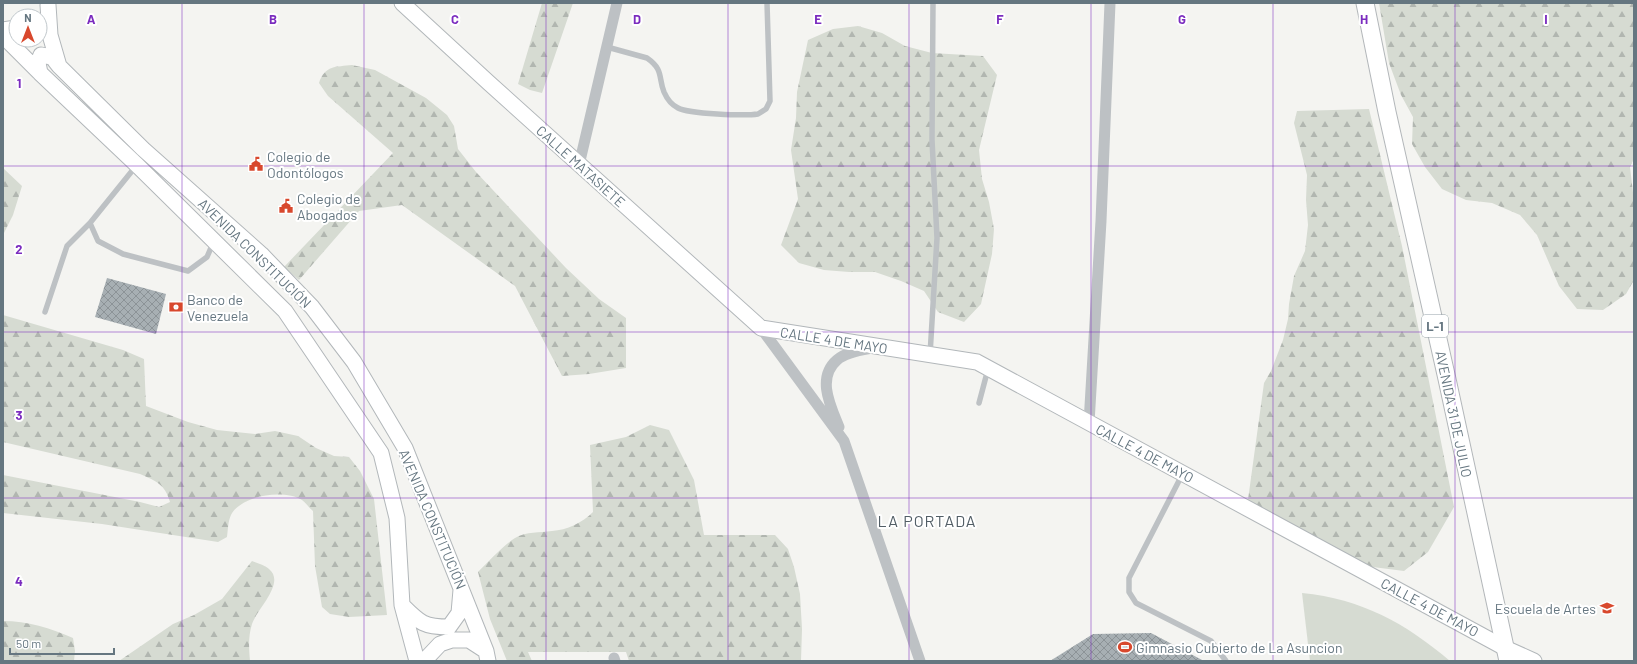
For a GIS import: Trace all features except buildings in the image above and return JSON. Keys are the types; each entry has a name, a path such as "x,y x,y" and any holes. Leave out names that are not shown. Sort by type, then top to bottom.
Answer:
{"main road":[{"name":"AVENIDA 31 DE JULIO","path":"1365,3 1506,655"}],"street":[{"name":"CALLE MATASIETE","path":"402,3 761,328"},
{"path":"580,165 617,3"},
{"path":"1089,423 1101,221 1110,3"},
{"name":"AVENIDA CONSTITUCIÓN","path":"48,4 50,35 59,66 143,149 261,254 312,307 354,362 405,448 461,585 487,656"},
{"name":"AVENIDA CONSTITUCIÓN","path":"3,36 285,311 381,453 397,518 402,605 417,661"},
{"path":"40,73 38,63 41,55 52,57 59,66"},
{"path":"761,328 844,441"},
{"name":"CALLE 4 DE MAYO","path":"761,328 976,362 1183,474 1506,655 1534,661"},
{"path":"878,347 855,352 838,360 831,368 825,382 828,398 920,661"},
{"path":"402,605 419,622 434,627 449,627 459,612 461,585"},
{"path":"424,661 440,644 452,640 469,640 487,656"}],"lane":[{"path":"607,47 647,58 652,62 660,72 664,92 668,99 680,109 693,112 758,114 766,108 770,101 767,3"},
{"path":"930,355 938,238 932,140 933,3"},
{"path":"45,312 67,246 90,223 137,165"},
{"path":"90,223 98,241 123,254 188,271 207,257 214,241"},
{"path":"979,403 989,369"},
{"path":"1183,474 1129,578 1129,592 1136,603 1211,642 1226,661"}],"green space":[{"path":"542,3 573,3 542,93 530,90 518,84"},
{"path":"1379,3 1634,3 1634,158 1630,167 1634,201 1634,280 1626,294 1603,310 1577,309 1559,286 1537,235 1520,215 1492,203 1466,200 1442,189 1425,167 1412,144 1413,117 1401,95 1389,63"},
{"path":"858,26 882,33 905,46 932,53 983,56 997,75 979,150 982,179 989,202 994,229 992,254 981,304 964,322 938,312 924,291 901,281 875,272 824,270 799,263 781,245 798,199 791,150 796,118 797,92 808,40 833,29"},
{"path":"352,65 375,70 426,98 447,115 454,126 458,149 476,172 566,268 599,299 626,318 626,368 589,374 562,376 515,286 402,205 359,211 299,280 284,267 393,153 328,96 319,83 321,77 328,70 336,67"},
{"path":"1369,109 1402,246 1454,507 1428,552 1404,571 1365,566 1247,507 1264,383 1271,371 1283,340 1288,319 1294,276 1305,251 1308,225 1306,200 1307,175 1294,123 1297,111"},
{"path":"3,168 22,186 13,215 3,235"},
{"path":"3,315 123,350 144,359 146,406 188,422 217,430 255,434 275,431 298,436 316,448 334,456 349,457 360,471 374,499 387,615 349,617 330,614 322,607 315,566 313,511 302,500 294,497 285,495 264,496 244,503 236,508 231,515 227,537 218,542 102,524 3,513 3,475 159,507 170,502 163,487 140,474 3,442"},
{"path":"650,425 669,430 694,480 704,535 775,535 788,549 800,594 802,629 801,661 629,661 626,652 528,652 532,661 507,661 490,619 478,572 501,549 515,538 529,533 563,529 579,523 589,516 593,512 590,445 626,437"},
{"path":"252,561 269,569 273,575 274,581 269,596 252,624 249,638 250,661 119,661 173,624 194,615 222,599"},
{"path":"1302,593 1344,601 1382,615 1416,635 1450,661 1310,661"},
{"path":"3,621 21,622 39,626 73,638 75,651 74,661 3,661"}],"place":[{"name":"Colegio de Odontólogos","path":"256,164"},
{"name":"Colegio de Abogados","path":"286,206"},
{"name":"Banco de Venezuela","path":"176,307"},
{"name":"Escuela de Artes","path":"1607,608"},
{"name":"Gimnasio Cubierto de La Asuncion","path":"1125,647"}],"district":[{"name":"LA PORTADA","path":"927,520"}]}
